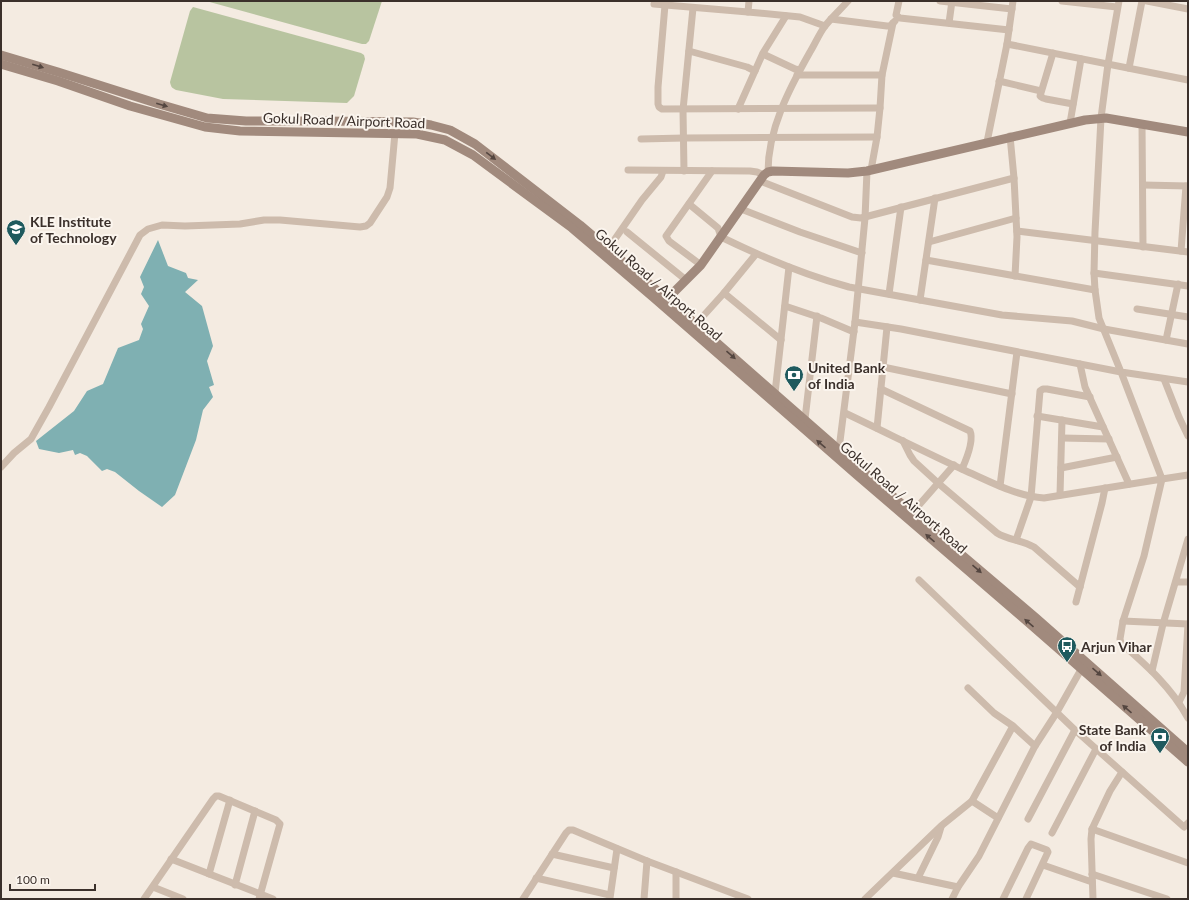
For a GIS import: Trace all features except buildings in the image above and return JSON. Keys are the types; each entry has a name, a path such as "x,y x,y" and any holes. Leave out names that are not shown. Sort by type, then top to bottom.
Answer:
{"main road":[{"path":"1,54 207,118 246,121 413,122 450,130 459,135 474,144 580,224 805,419 837,452 912,513 1083,666 1188,752"},
{"name":"Gokul Road / Airport Road","path":"1,64 58,81 130,106 205,127 240,131 417,134 445,140 473,155 572,228 837,452 1029,623 1083,666 1188,762"},
{"path":"667,299 701,265 764,176 773,171 848,173 869,170 954,151 1010,136 1101,118 1188,132"},
{"path":"445,140 450,130"},
{"path":"454,145 459,135"}],"street":[{"path":"748,12 749,1"},
{"path":"764,176 781,109 790,88 825,26 848,1"},
{"path":"837,452 844,413 854,332 869,170 877,137 882,75 899,1"},
{"path":"940,1 1012,5 1007,44 987,142"},
{"path":"1062,1 1118,4 1101,118 1095,232 1095,290 1099,318 1162,478 1144,556 1123,621 1120,639 1121,643 1152,671 1179,702 1188,718"},
{"path":"1129,68 1142,1"},
{"path":"1146,1 1188,9"},
{"path":"949,23 952,2"},
{"path":"654,4 786,16 807,19 825,26"},
{"path":"665,5 658,87 659,107 666,110 880,108"},
{"path":"684,171 683,110 693,8"},
{"path":"738,109 763,54 786,16"},
{"path":"831,19 887,26 895,20 949,23 1009,30"},
{"path":"1007,44 1188,80"},
{"path":"689,51 747,67 755,71"},
{"path":"1053,53 1040,96 1043,98 1073,104"},
{"path":"763,54 794,69 798,73 882,75"},
{"path":"1070,123 1081,59"},
{"path":"1000,81 1041,91"},
{"path":"1142,124 1143,247"},
{"path":"1,467 14,453 31,439 140,235 148,229 162,225 233,225 264,220 360,227 366,226 370,223 387,197 390,188 395,133"},
{"path":"1010,136 1017,231 1015,276"},
{"path":"641,140 684,138 877,137"},
{"path":"628,170 757,172 857,218 865,218 901,207 1014,178"},
{"path":"608,249 642,200 661,177 663,170"},
{"path":"701,265 667,239 668,234 712,171"},
{"path":"1017,231 1185,252 1187,186 1143,185"},
{"path":"920,300 935,198"},
{"path":"689,204 718,228 721,237 756,254 838,284 1002,314 1072,321 1104,329 1188,344"},
{"path":"889,294 901,207"},
{"path":"741,209 800,232 862,253"},
{"path":"929,242 1016,218"},
{"path":"627,232 686,280"},
{"path":"696,324 756,254"},
{"path":"926,260 1095,290"},
{"path":"775,393 789,267"},
{"path":"1094,273 1188,286"},
{"path":"1166,340 1178,284"},
{"path":"724,293 781,340"},
{"path":"785,306 817,316 854,332"},
{"path":"1137,309 1188,317"},
{"path":"805,419 817,316"},
{"path":"855,322 1121,372 1188,382"},
{"path":"877,428 887,327"},
{"path":"1000,486 1017,352"},
{"path":"1080,364 1082,378 1129,484"},
{"path":"883,367 1012,394"},
{"path":"1164,379 1188,436"},
{"path":"1016,540 1031,497 1040,391 1046,388 1090,397"},
{"path":"881,389 970,430 971,436 968,454 962,469"},
{"path":"844,413 962,469 1018,494 1031,497 1044,498 1188,475"},
{"path":"1038,416 1103,427"},
{"path":"1060,495 1062,420"},
{"path":"1062,438 1109,439"},
{"path":"903,441 914,461 997,533 1007,538 1029,543 1080,586"},
{"path":"1061,468 1117,457"},
{"path":"912,513 954,465"},
{"path":"1076,602 1105,488"},
{"path":"1152,671 1163,624 1188,540"},
{"path":"919,580 1096,749 1184,827 1188,823"},
{"path":"1176,582 1188,582"},
{"path":"1123,621 1188,624 1184,692 1179,702"},
{"path":"952,899 958,887 979,856 1035,746 1057,712 1083,666"},
{"path":"968,688 1035,746"},
{"path":"865,899 941,826 972,801 1013,726"},
{"path":"1028,819 1075,730"},
{"path":"1052,833 1096,749"},
{"path":"1093,899 1092,829 1122,772"},
{"path":"144,899 216,796 230,800 276,820 280,824 259,897"},
{"path":"208,874 230,800"},
{"path":"972,801 998,818"},
{"path":"235,885 255,811"},
{"path":"918,878 938,837 941,826"},
{"path":"1092,829 1188,863"},
{"path":"523,899 569,830 573,830 738,897 748,899"},
{"path":"1003,899 1029,845 1034,845 1047,850 1048,852 1026,899"},
{"path":"536,878 610,897 617,849"},
{"path":"552,854 614,868"},
{"path":"171,859 235,885 259,897 273,899"},
{"path":"644,899 647,861"},
{"path":"1043,865 1092,882"},
{"path":"676,872 676,899"},
{"path":"893,873 958,887"},
{"path":"1092,874 1150,896 1167,899"},
{"path":"152,886 183,899"}],"green space":[{"path":"206,1 382,1 369,41 366,44 362,44"},
{"path":"193,7 361,53 364,55 365,59 354,96 347,103 223,99 176,90 171,86 170,82 190,11"}],"water":[{"path":"158,240 168,266 186,273 188,278 198,280 185,292 202,306 213,346 207,361 214,385 209,387 213,397 203,410 196,440 175,495 162,507 115,472 107,469 102,471 87,456 80,453 75,455 73,450 59,453 39,449 36,441 74,411 87,391 103,384 118,348 139,340 143,329 141,324 149,306 141,294 144,287 140,277"}],"place":[{"name":"KLE Institute of Technology","path":"16,246"},
{"name":"United Bank of India","path":"794,392"},
{"name":"Arjun Vihar","path":"1067,663"},
{"name":"State Bank of India","path":"1160,754"}]}
